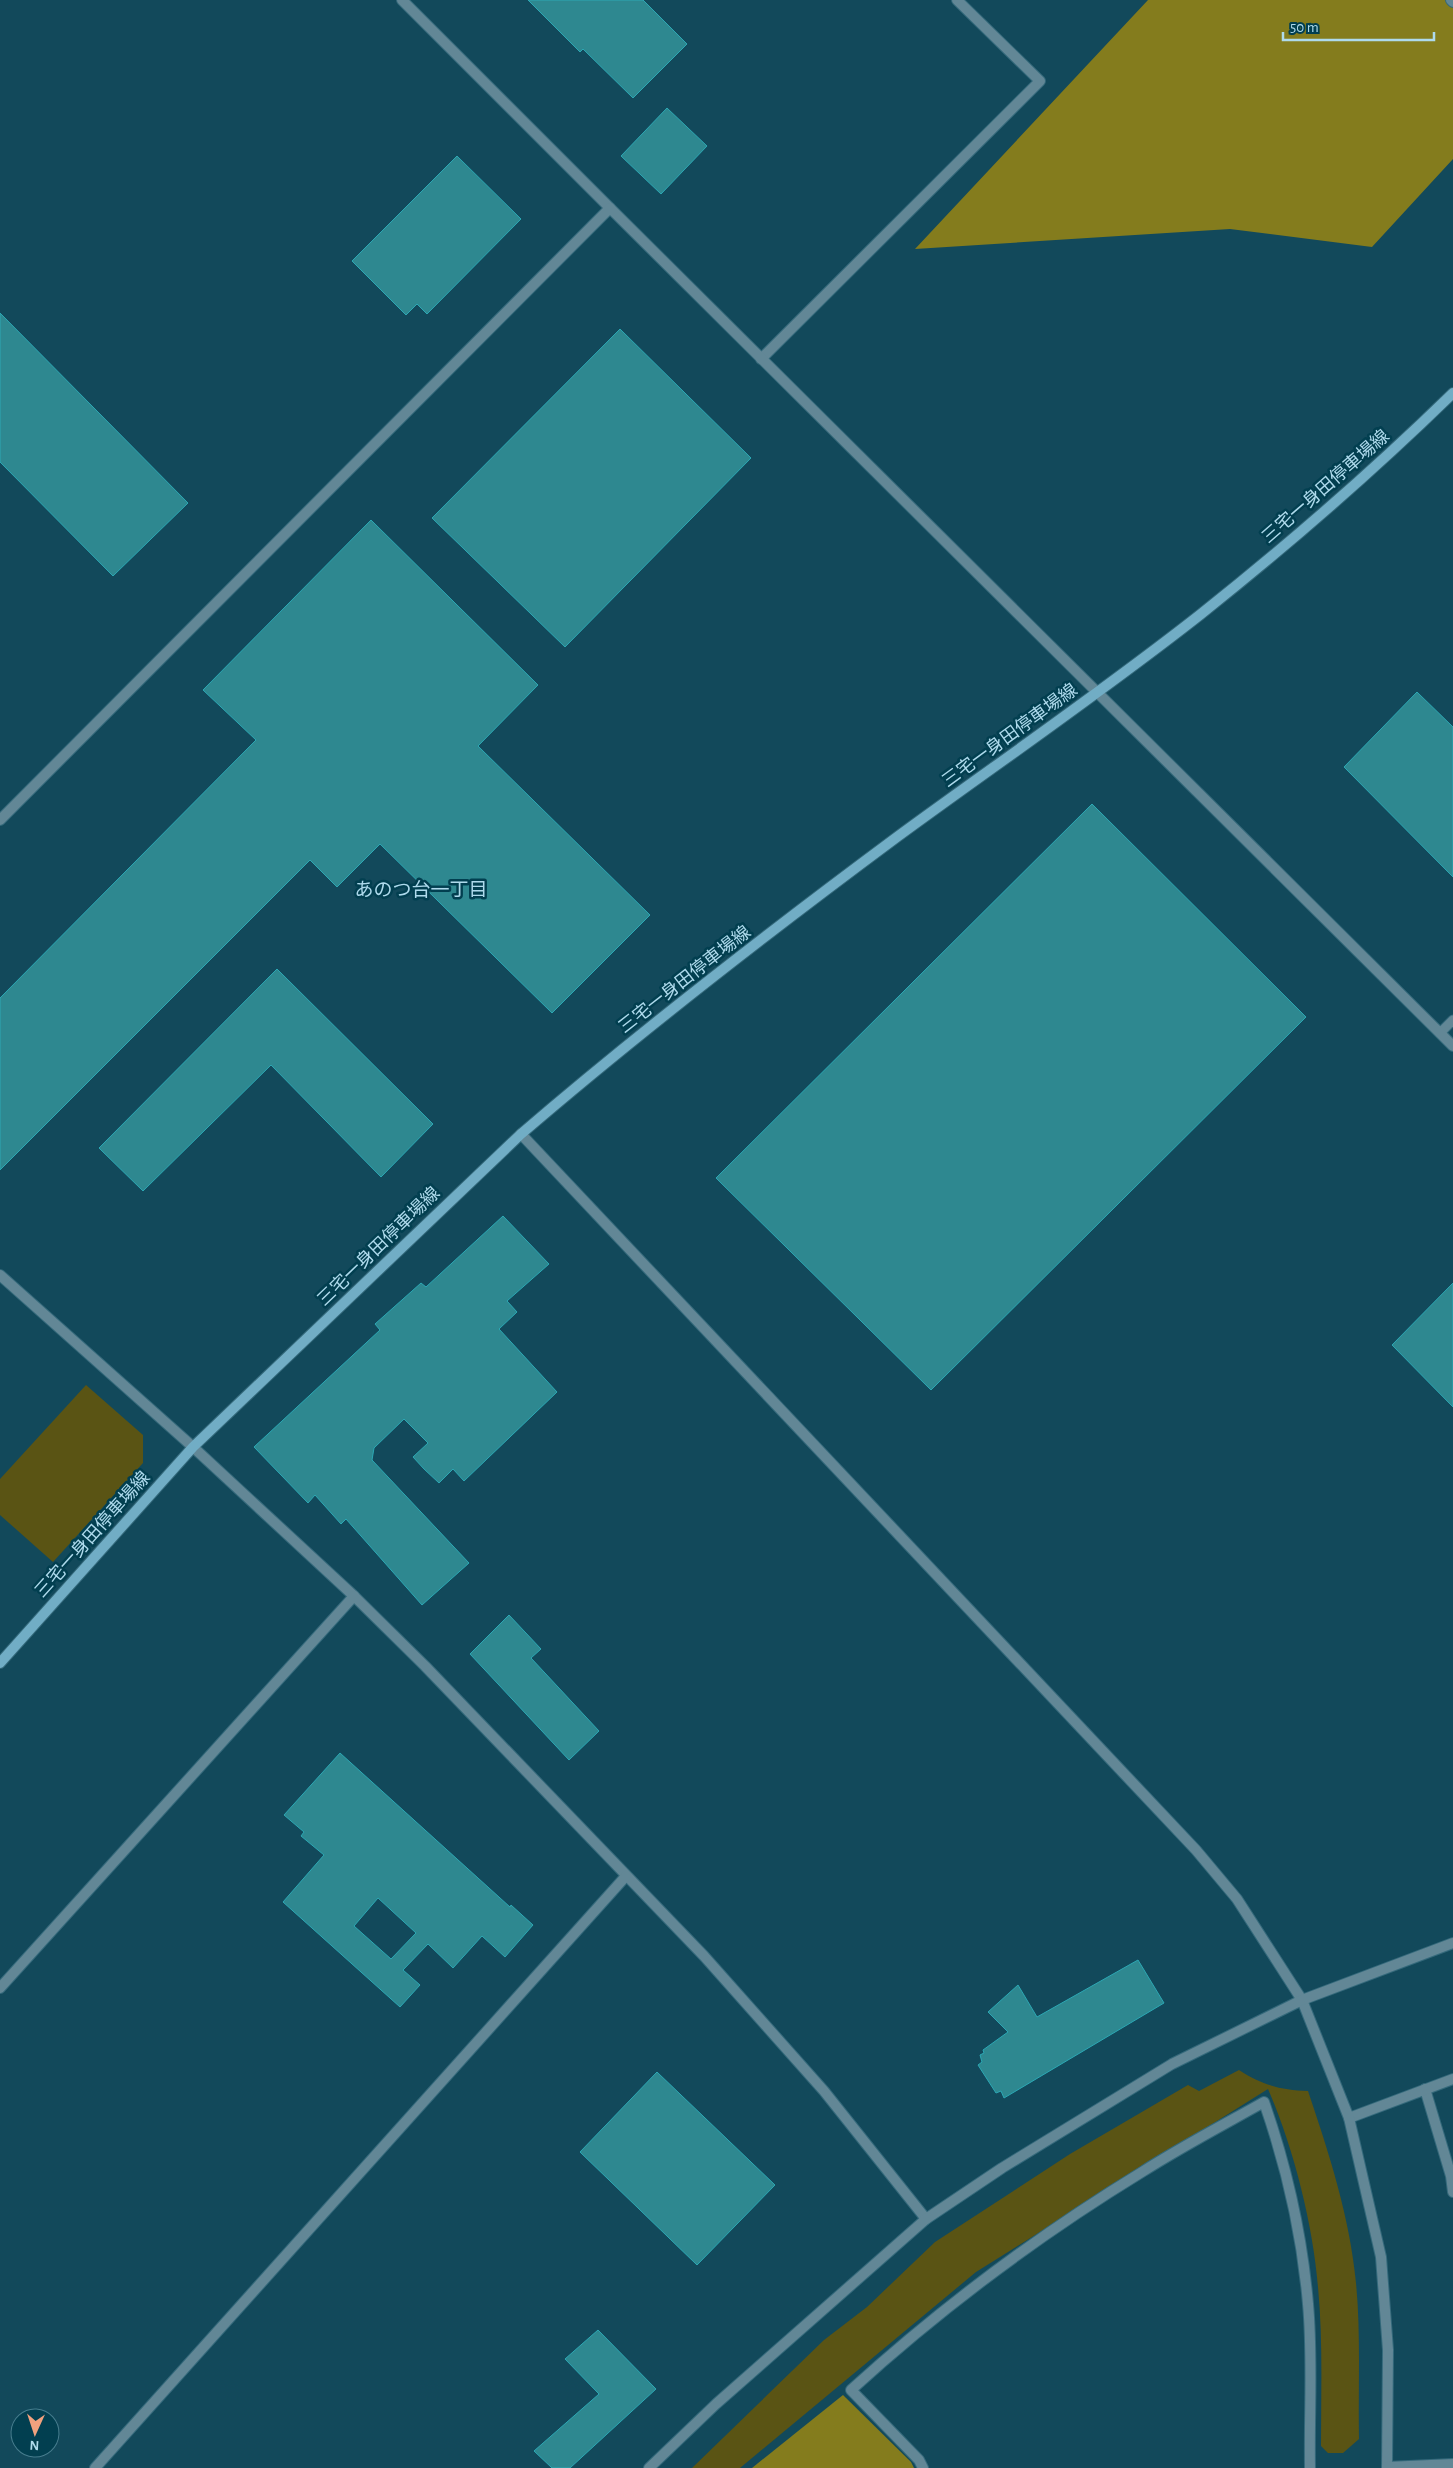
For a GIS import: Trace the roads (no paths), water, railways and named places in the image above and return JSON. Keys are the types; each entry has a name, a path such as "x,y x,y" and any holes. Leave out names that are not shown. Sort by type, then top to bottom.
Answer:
{"main road":[{"name":"三宅一身田停車場線","path":"0,1663 192,1447 521,1134 570,1092 800,910 1096,694 1282,549 1380,463 1453,393"}],"street":[{"path":"402,0 1096,694 1453,1046"},
{"path":"760,359 1040,81 958,0"},
{"path":"0,820 610,208"},
{"path":"521,1134 1196,1850 1237,1899 1302,2000 1349,2118 1381,2257 1388,2350 1385,2468 1453,2464"},
{"path":"0,1275 192,1447 354,1596 425,1666 704,1956 824,2092 926,2220"},
{"path":"0,1988 354,1596"},
{"path":"95,2468 626,1876"},
{"path":"649,2468 716,2404 926,2220 1002,2168 1172,2064 1302,2000 1453,1943"},
{"path":"1349,2118 1426,2088 1453,2080"},
{"path":"1426,2088 1452,2176 1453,2192"},
{"path":"923,2468 919,2460 850,2390 878,2365 978,2285 1069,2218 1143,2171 1264,2102 1283,2158 1297,2220 1304,2272 1308,2304 1310,2468"}],"lane":[{"path":"1440,1033 1453,1020"}],"district":[{"name":"あのつ台一丁目","path":"421,890"}]}
